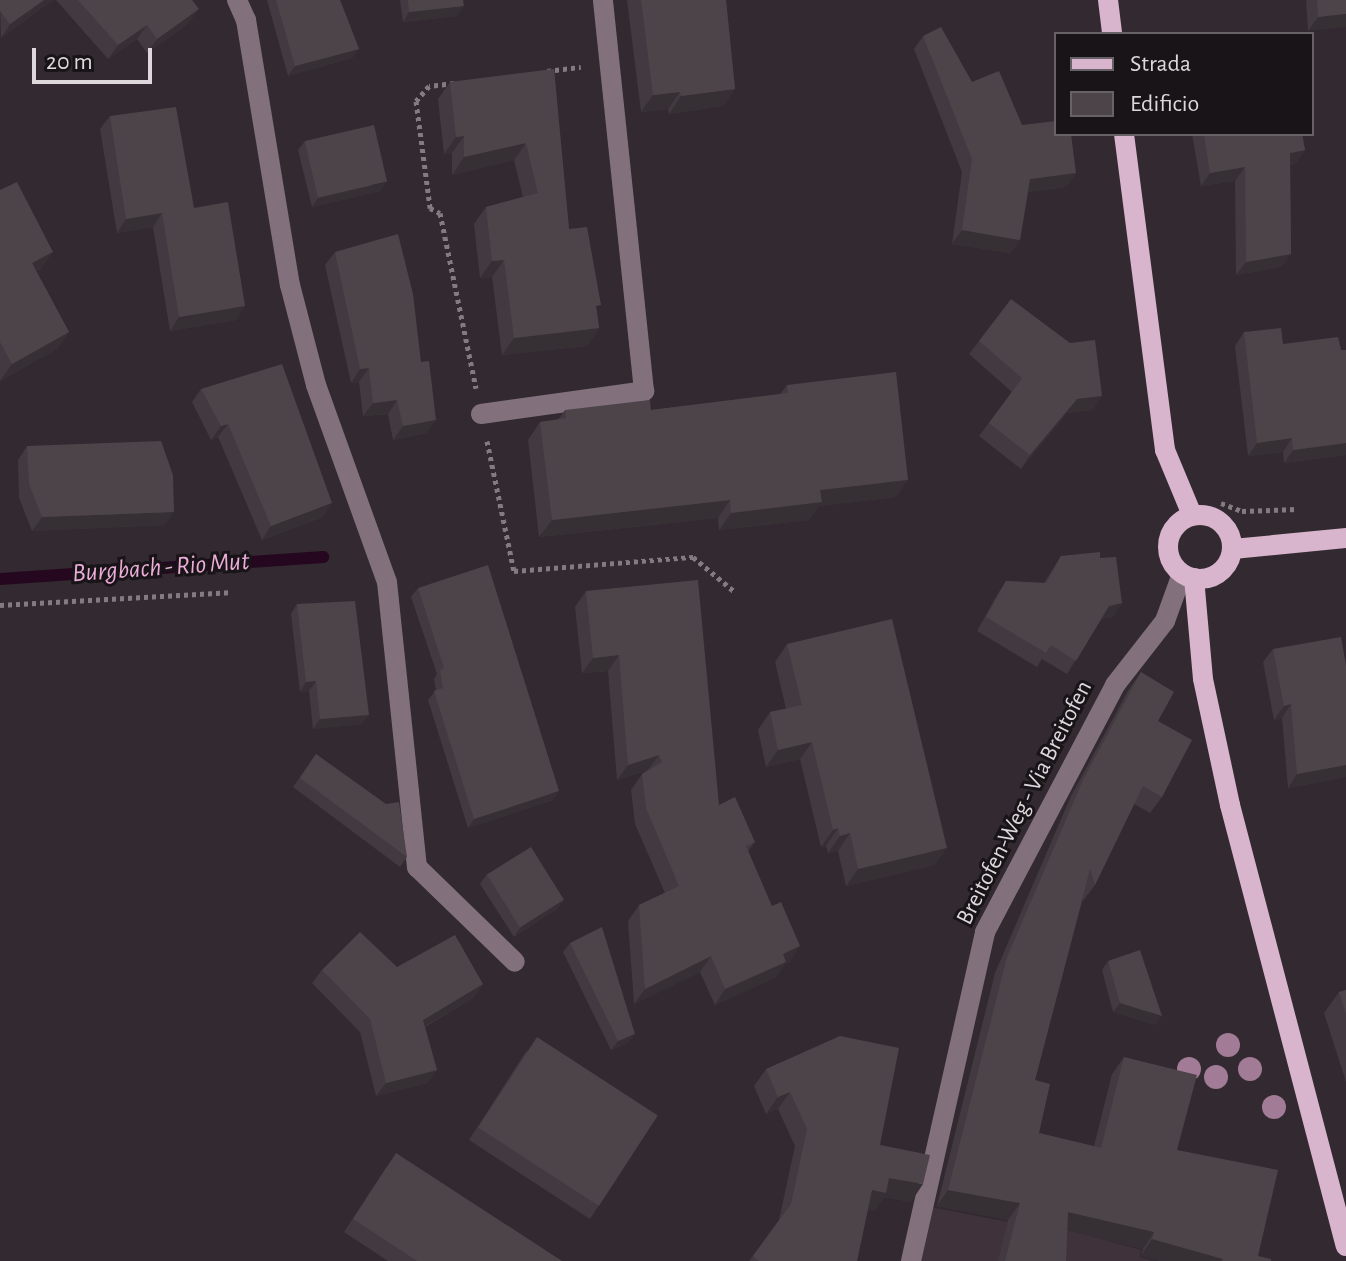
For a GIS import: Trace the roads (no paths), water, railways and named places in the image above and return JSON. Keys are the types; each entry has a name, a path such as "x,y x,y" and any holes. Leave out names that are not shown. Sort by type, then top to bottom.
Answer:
{"main road":[{"path":"1108,0 1112,32"},
{"path":"1124,136 1165,450 1192,515"},
{"path":"1233,549 1221,522 1192,515 1180,521 1168,543 1174,566 1188,576 1215,575 1233,549 1346,538"},
{"path":"1188,576 1203,679 1230,805 1346,1246"}],"street":[{"path":"237,0 246,20 294,300 316,385 387,582 417,867 515,962"},
{"path":"481,414 644,391 603,0"},
{"name":"Breitofen-Weg - Via Breitofen","path":"911,1261 985,932 1115,685 1165,621 1188,576"}],"waterway":[{"name":"Burgbach - Rio Mut","path":"0,579 323,557"}]}
